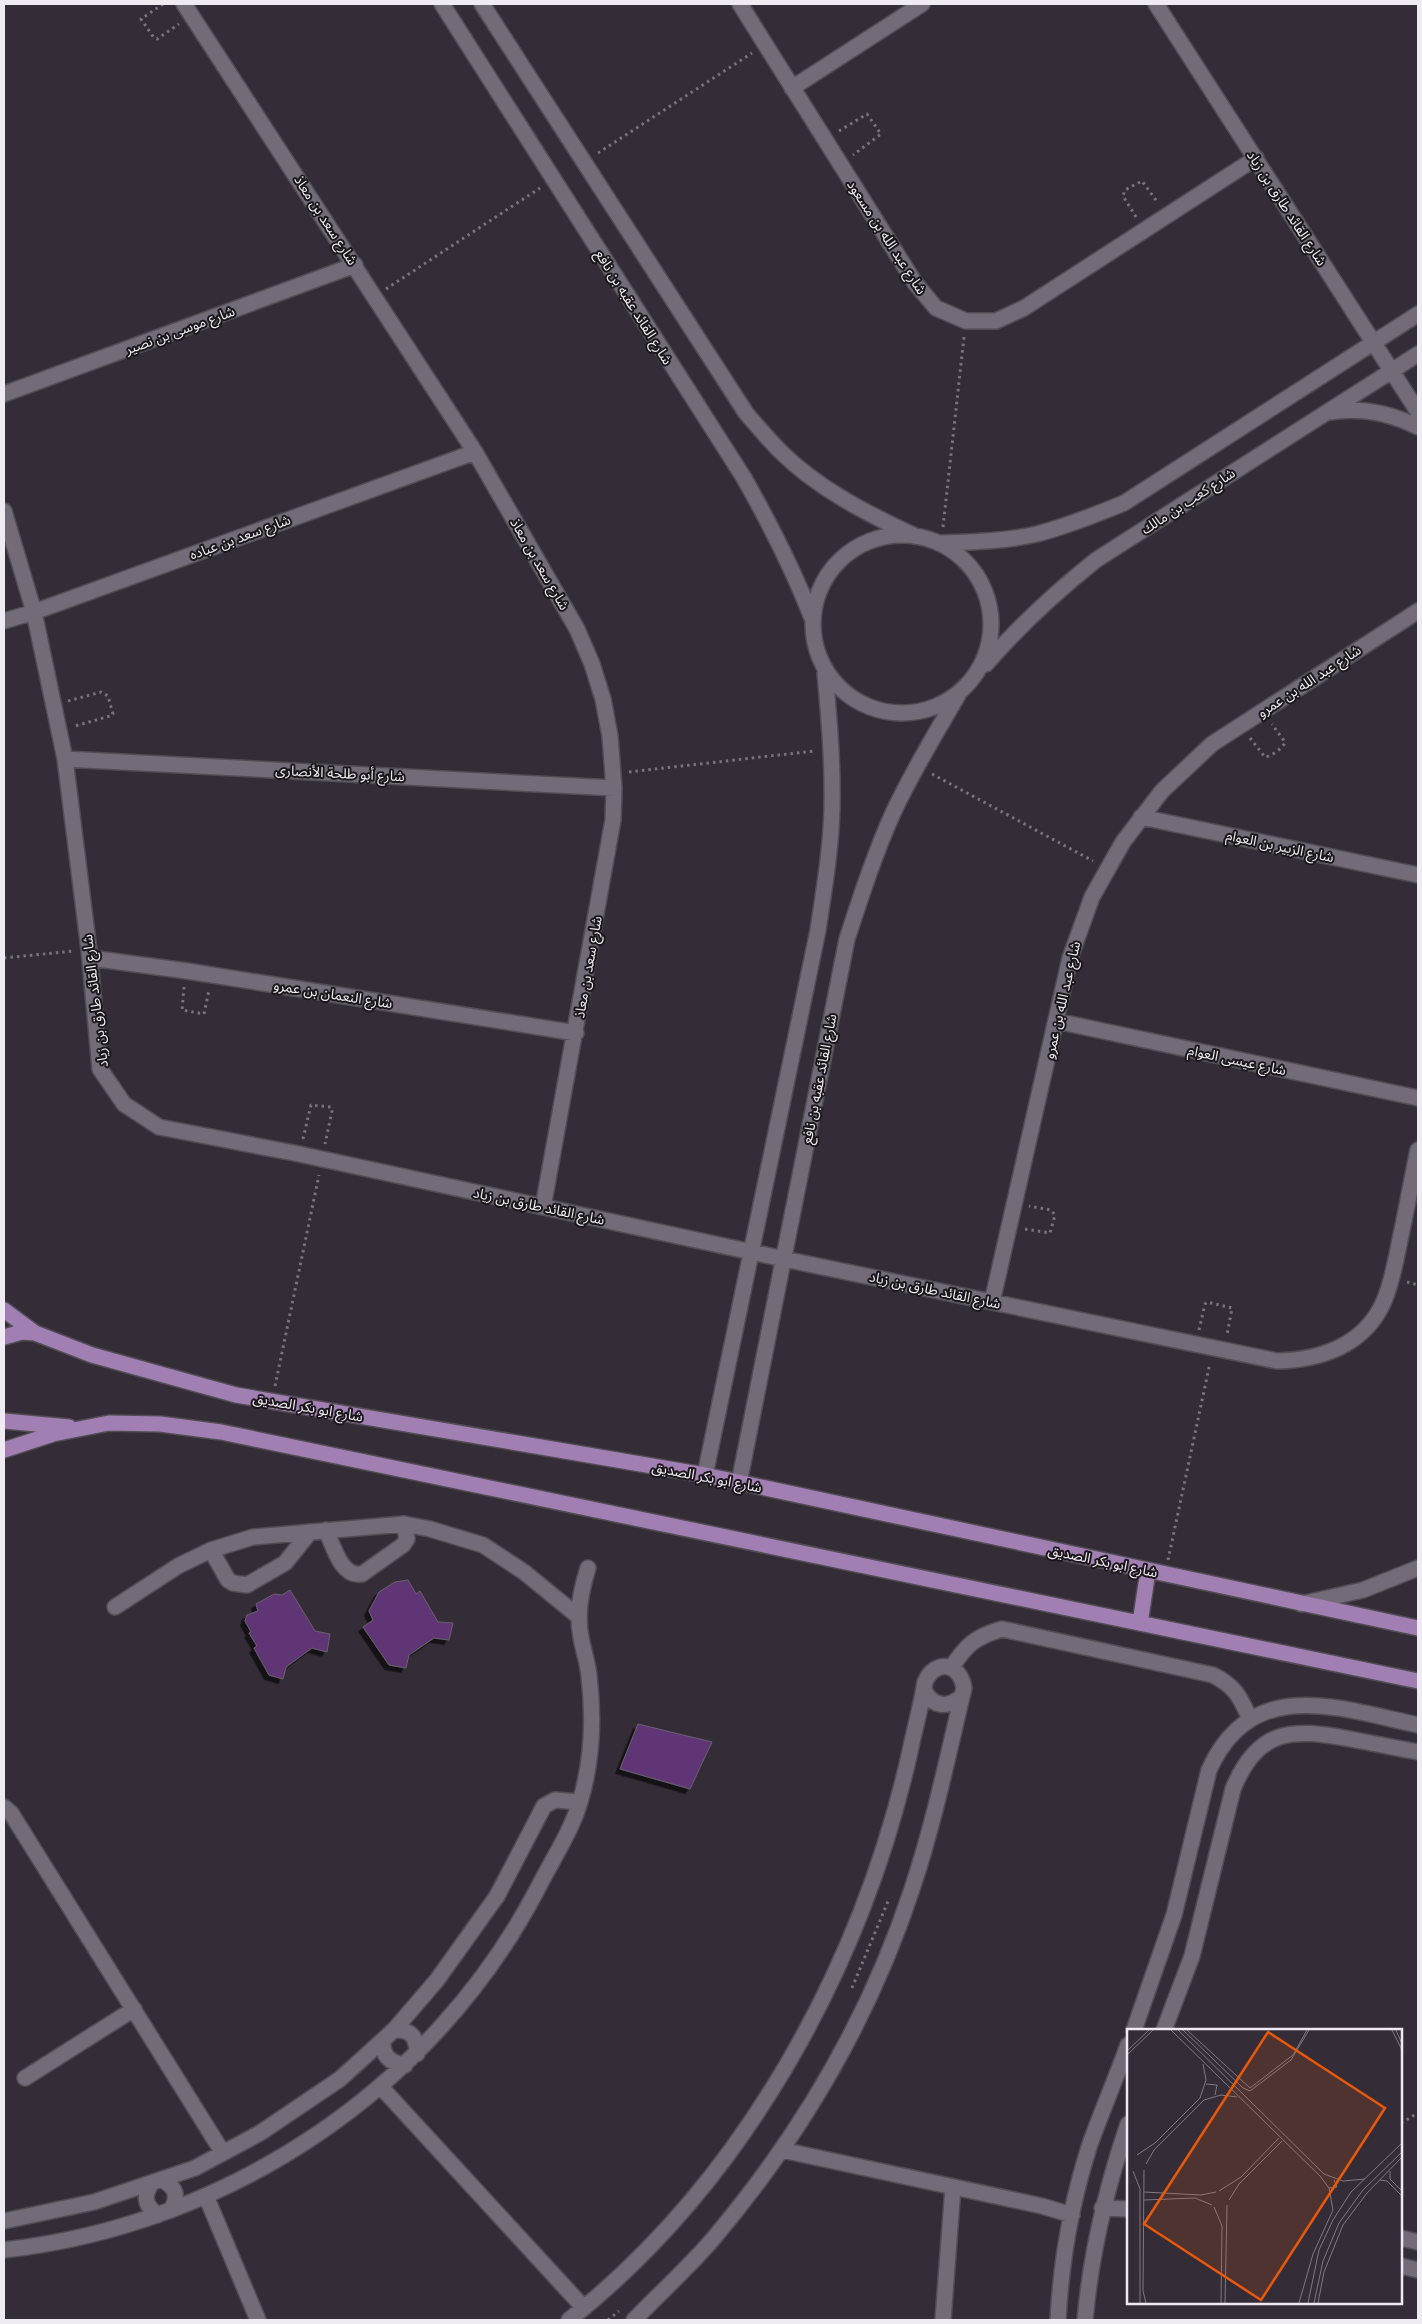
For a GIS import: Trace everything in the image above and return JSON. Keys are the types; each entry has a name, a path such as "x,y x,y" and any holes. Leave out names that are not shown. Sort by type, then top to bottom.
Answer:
{"main road":[{"name":"شارع ابو بكر الصديق","path":"4,1310 36,1333 92,1355 236,1395 704,1476 1418,1628"},
{"path":"4,1338 22,1332 36,1333"},
{"path":"4,1421 84,1428"},
{"path":"4,1450 53,1434 109,1423 160,1424 221,1432 1418,1681"},
{"path":"1140,1623 1148,1571"}],"street":[{"name":"شارع القائد عقبه بن نافع","path":"442,4 744,478 793,570 812,618"},
{"path":"482,4 752,420 780,452 822,486 868,514 914,535 941,543 989,541 1036,534 1081,521 1124,503 1418,314"},
{"name":"شارع عبد الله بن مسعود","path":"740,4 915,283 936,308 966,321 996,320 1024,308 1256,158"},
{"path":"792,88 922,4"},
{"name":"شارع القائد طارق بن زياد","path":"1156,4 1418,412"},
{"name":"شارع سعد بن معاذ","path":"188,10 475,452 559,596 588,655 603,699 610,736 614,781 609,852 543,1207"},
{"name":"شارع موسى بن نصير","path":"4,394 355,265"},
{"name":"شارع كعب بن مالك","path":"958,695 1014,632 1053,594 1096,560 1418,354"},
{"path":"1326,413 1350,410 1374,412 1390,415 1418,426"},
{"name":"شارع سعد بن عباده","path":"4,621 34,612 475,452"},
{"name":"شارع القائد طارق بن زياد","path":"4,511 34,612 65,759 90,954 100,1069 124,1104 160,1127 300,1154 992,1302 1277,1360 1303,1360 1327,1354 1350,1341 1369,1324 1383,1303 1392,1279 1418,1150"},
{"path":"704,1476 818,930 827,870 832,810 832,749 825,673 814,647 812,618 819,590 834,565 857,546 884,536 914,535"},
{"path":"941,543 966,561 983,586 992,614 990,644 978,672"},
{"name":"شارع عبد الله بن عمرو","path":"992,1302 1064,982 1077,935 1107,868 1141,817 1162,791 1186,766 1212,744 1418,611"},
{"path":"825,673 846,696 872,710 902,715 932,709 958,695"},
{"name":"شارع القائد عقبه بن نافع","path":"739,1483 847,938 868,875 893,813 917,766 958,695"},
{"name":"شارع أبو طلحة الأنصارى","path":"65,759 614,781"},
{"name":"شارع الزبير بن العوام","path":"1141,817 1418,875"},
{"name":"شارع النعمان بن عمرو","path":"90,954 576,1033"},
{"name":"شارع عيسى العوام","path":"1056,1021 1418,1098"},
{"path":"326,1530 345,1569 356,1575 362,1574 403,1545 407,1539 404,1524"},
{"path":"115,1607 178,1566 211,1550 253,1537 404,1524 430,1529 483,1545 524,1572 579,1617"},
{"path":"211,1550 228,1580 233,1583 247,1585 285,1563 310,1532"},
{"path":"4,2250 35,2247 103,2231 164,2213 206,2196 260,2170 312,2139 381,2087 417,2054 472,1992 518,1925 580,1802 590,1756 592,1715 589,1674 580,1634 579,1617 580,1594 588,1568"},
{"path":"1300,1604 1363,1590 1418,1568"},
{"path":"951,1668 964,1648 981,1636 1002,1630 1213,1675 1227,1682 1238,1693 1250,1719"},
{"path":"569,2320 611,2285 696,2196 756,2113 802,2039 841,1962 874,1881 897,1807 928,1674 935,1669 951,1668 958,1672 963,1679 964,1688 934,1819 912,1890 877,1981 834,2067 782,2150 712,2239 634,2320"},
{"path":"924,1690 928,1699 936,1704 946,1706 955,1703 962,1696"},
{"path":"1134,2029 1174,1915 1209,1770 1218,1749 1250,1719 1275,1708 1301,1704 1328,1706 1418,1725"},
{"path":"1168,2028 1192,1956 1233,1788 1241,1770 1252,1754 1268,1742 1286,1734 1306,1732 1418,1752"},
{"path":"4,2221 94,2202 195,2168 260,2133 340,2079 388,2035 437,1980 497,1896 544,1806 555,1800 580,1802"},
{"path":"4,1807 11,1813 223,2153"},
{"path":"25,2078 134,2009"},
{"path":"405,2065 395,2064 387,2058 382,2050 388,2035 404,2029 413,2034 417,2043 417,2054"},
{"path":"1058,2320 1072,2215 1090,2146 1125,2066 1127,2052"},
{"path":"381,2087 584,2308"},
{"path":"1085,2320 1090,2270 1102,2208 1127,2127"},
{"path":"782,2150 1042,2206 1072,2215"},
{"path":"156,2182 146,2192 146,2201 150,2210 164,2213"},
{"path":"156,2182 170,2184 176,2192 176,2202 164,2213"},
{"path":"943,2320 953,2187"},
{"path":"206,2196 258,2320"},
{"path":"1102,2208 1127,2209"},
{"path":"1402,2238 1418,2242"},
{"path":"1402,2266 1418,2270"}],"path":[{"path":"163,4 142,19 155,39 188,10"},
{"path":"584,162 765,44"},
{"path":"825,140 867,114 882,134 840,164"},
{"path":"375,296 553,179"},
{"path":"1144,231 1123,196 1122,193 1125,190 1142,181 1167,216"},
{"path":"941,543 966,321"},
{"path":"55,705 101,692 108,696 113,710 113,714 110,716 60,731"},
{"path":"1240,725 1265,757 1268,756 1284,745 1285,742 1263,711"},
{"path":"614,781 832,749"},
{"path":"917,766 1107,868"},
{"path":"4,958 90,954"},
{"path":"187,971 181,1006 185,1012 204,1014 212,975"},
{"path":"272,1400 332,1111 331,1108 311,1105 300,1154"},
{"path":"1010,1226 1048,1234 1052,1231 1054,1212 1015,1202"},
{"path":"1165,1575 1219,1349 1233,1309 1231,1307 1207,1302 1205,1304 1196,1344"},
{"path":"1402,2122 1418,2114"}],"building":[{"path":"408,1580 416,1594 420,1591 438,1622 453,1623 449,1640 434,1638 409,1655 406,1668 389,1665 363,1627 373,1620 369,1611 379,1592 395,1582"},
{"path":"290,1590 315,1631 330,1634 327,1652 312,1648 286,1667 283,1679 269,1675 254,1648 257,1646 249,1633 251,1632 245,1621 247,1615 258,1611 256,1604 274,1594 282,1595"},
{"path":"638,1724 712,1742 690,1789 620,1769"}]}
